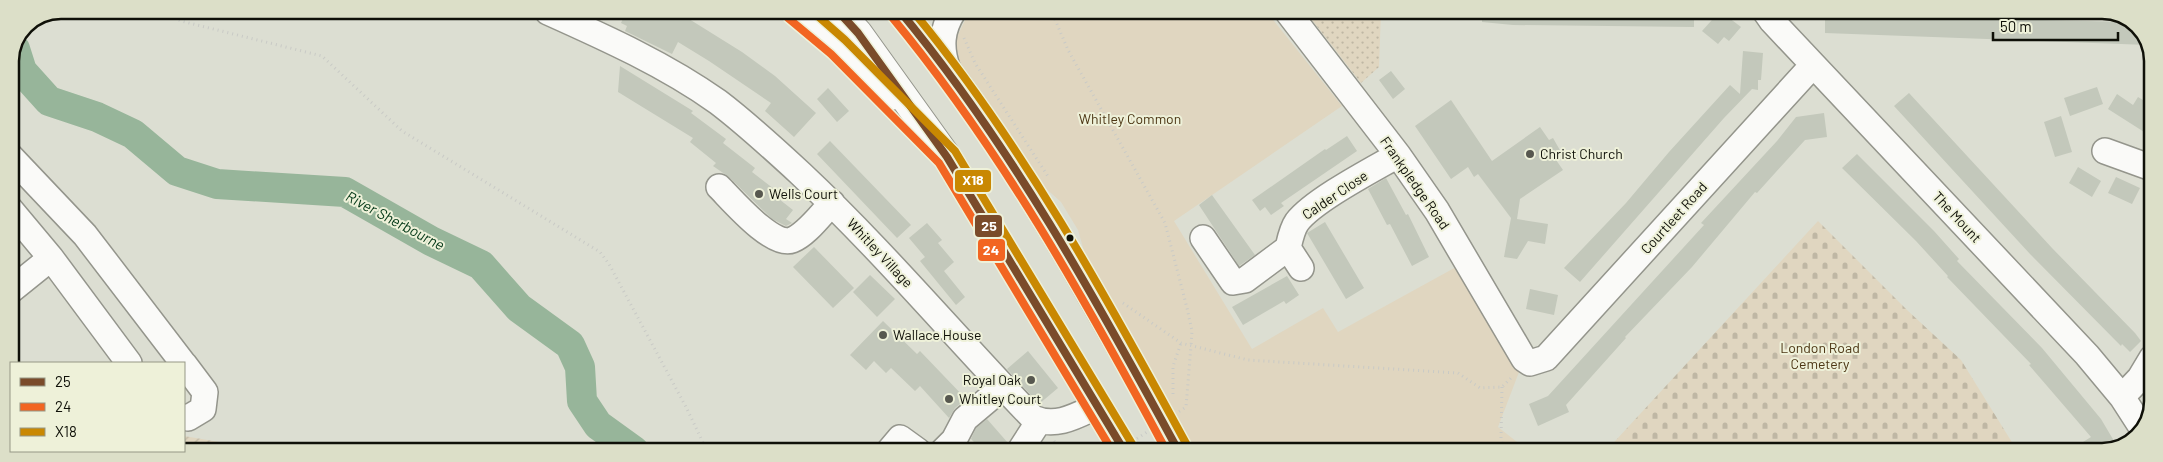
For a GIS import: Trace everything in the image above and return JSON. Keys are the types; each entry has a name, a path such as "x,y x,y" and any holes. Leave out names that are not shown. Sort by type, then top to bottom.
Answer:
{"highway":[{"path":"805,19 838,47 947,157"},
{"path":"845,19 858,33 947,157 1120,443"},
{"path":"906,19 948,70 1026,186 1131,363 1174,443"}],"street":[{"name":"Whitley Village","path":"563,19 632,52 718,102 764,139 832,203 1002,387 1033,418 1039,421"},
{"path":"948,70 944,58 942,38 950,19"},
{"name":"Frankpledge Road","path":"1294,19 1398,155 1437,211 1526,359"},
{"name":"The Mount","path":"1772,19 1813,65 2086,355 2122,397 2138,422"},
{"name":"Courtleet Road","path":"1526,359 1546,358 1813,65"},
{"path":"2105,152 2144,165"},
{"name":"Calder Close","path":"1203,238 1233,282 1246,280 1262,268 1295,258 1293,228 1300,218 1346,185 1398,155"},
{"path":"19,165 85,235 181,362"},
{"path":"719,187 757,225 780,240 788,242 800,234 832,203"},
{"path":"19,220 51,258 129,362"},
{"path":"19,284 51,258"},
{"path":"185,367 205,392 203,409 188,418 185,417"},
{"path":"2122,397 2144,371"},
{"path":"951,443 965,419 1002,387"},
{"path":"1025,443 1039,421 1045,423 1065,420 1097,406"},
{"path":"896,443 900,438 906,443"}],"path":[{"path":"177,19 322,56 402,131 600,252 609,264 686,407 703,443"},
{"path":"1055,19 1068,50 1164,223 1192,331 1186,407 1130,443"},
{"path":"1123,304 1180,343 1248,360 1458,373 1480,388 1502,387 1526,359"},
{"path":"1173,400 1173,366 1180,343"},
{"path":"1502,387 1502,443"}],"green space":[{"name":"Whitley Common","path":"966,19 1272,19 1342,106 1174,221 1252,349 1323,308 1338,332 1467,261 1524,359 1498,427 1518,443 1189,443 1145,362 1090,272 1078,230 1061,202 1033,177 959,61 955,41"},
{"path":"1311,19 1381,19 1379,67 1361,83"},
{"name":"London Road Cemetery","path":"1818,221 1907,310 1961,360 2012,443 1613,443"},
{"path":"185,436 225,443 185,443"}],"building":[{"path":"623,19 689,19 742,52 775,76 816,113 794,137 765,111 771,103 709,61 678,42 672,54 625,31 627,26 621,23"},
{"path":"1482,19 1694,19 1694,27 1513,25 1482,22"},
{"path":"1713,19 1730,19 1741,27 1729,41 1724,37 1718,44 1702,31"},
{"path":"1825,19 1999,19 2117,22 2130,29 2141,45 1825,33"},
{"path":"1743,51 1763,53 1761,80 1758,80 1758,90 1752,89 1724,118 1580,282 1564,268 1626,203 1730,85 1740,94"},
{"path":"620,66 693,111 691,113 726,139 723,143 755,168 752,172 778,192 775,196 793,210 786,219 792,223 786,226 772,219 729,177 713,166 716,163 690,142 693,138 618,92"},
{"path":"1391,71 1405,89 1393,99 1379,80"},
{"path":"2097,87 2103,104 2070,116 2064,98"},
{"path":"828,88 849,111 837,122 817,99"},
{"path":"1909,93 2052,248 2135,333 2141,341 2130,352 2122,344 2121,346 2030,254 1894,106"},
{"path":"2117,94 2133,105 2138,97 2144,101 2144,132 2108,109"},
{"name":"Christ Church","path":"1451,100 1492,161 1540,127 1549,140 1553,138 1561,152 1554,157 1563,170 1520,199 1517,219 1548,224 1545,244 1528,241 1517,259 1504,257 1511,218 1478,174 1474,177 1468,167 1451,179 1415,126"},
{"path":"1824,113 1827,137 1805,140 1757,193 1755,192 1692,267 1625,337 1566,405 1569,412 1538,426 1529,404 1548,396 1704,225 1701,223 1777,141 1796,117"},
{"path":"2061,116 2072,152 2055,157 2044,122"},
{"path":"1347,136 1357,151 1281,203 1284,206 1271,215 1265,207 1260,211 1252,200 1325,149"},
{"path":"830,141 911,225 897,238 817,154"},
{"path":"1857,154 1934,231 1959,259 1957,261 2042,348 2101,419 2114,441 2084,443 2091,437 2029,365 2031,364 1947,277 1916,241 1842,168"},
{"path":"2078,167 2101,181 2092,197 2069,183"},
{"path":"2116,177 2140,188 2132,204 2108,193"},
{"path":"1386,178 1406,215 1408,214 1429,257 1412,266 1390,224 1387,225 1368,189"},
{"path":"1212,195 1255,255 1239,266 1199,205"},
{"path":"1325,222 1364,288 1346,299 1307,233"},
{"path":"927,223 942,240 938,243 954,262 944,271 965,297 956,305 920,261 925,257 909,238"},
{"path":"814,247 854,288 833,308 793,267"},
{"path":"870,275 895,299 877,317 853,292"},
{"path":"1287,276 1299,295 1286,304 1284,301 1243,325 1232,307"},
{"path":"1530,289 1558,295 1554,315 1526,309"},
{"path":"883,321 917,354 920,351 966,399 955,408 949,418 920,386 915,391 891,368 886,373 874,361 866,370 850,355"},
{"name":"Royal Oak","path":"1028,351 1058,388 1039,404 1007,369"},
{"name":"Whitley Court","path":"987,419 1008,443 975,443 971,439 976,428"}],"waterway":[{"name":"River Sherbourne","path":"19,62 22,71 49,101 97,117 133,134 177,171 217,184 345,192 431,241 481,265 519,308 570,345 580,367 582,401 598,425 623,443"}],"transit line":[{"name":"24","path":"789,19 831,54 939,163 1108,443"},
{"name":"X18","path":"821,19 845,40 955,151 1132,443"},
{"name":"25","path":"845,19 858,33 947,157 1120,443"},
{"name":"24","path":"893,19 969,119 1040,227 1162,443"},
{"name":"25","path":"906,19 940,61 978,114 1050,224 1116,337 1174,443"},
{"name":"X18","path":"919,19 990,113 1026,167 1094,277 1186,443"}],"place":[{"name":"Christ Church","path":"1530,154"},
{"name":"Wells Court","path":"759,194"},
{"name":"Wallace House","path":"883,335"},
{"name":"Royal Oak","path":"1031,380"},
{"name":"Whitley Court","path":"949,399"}]}
